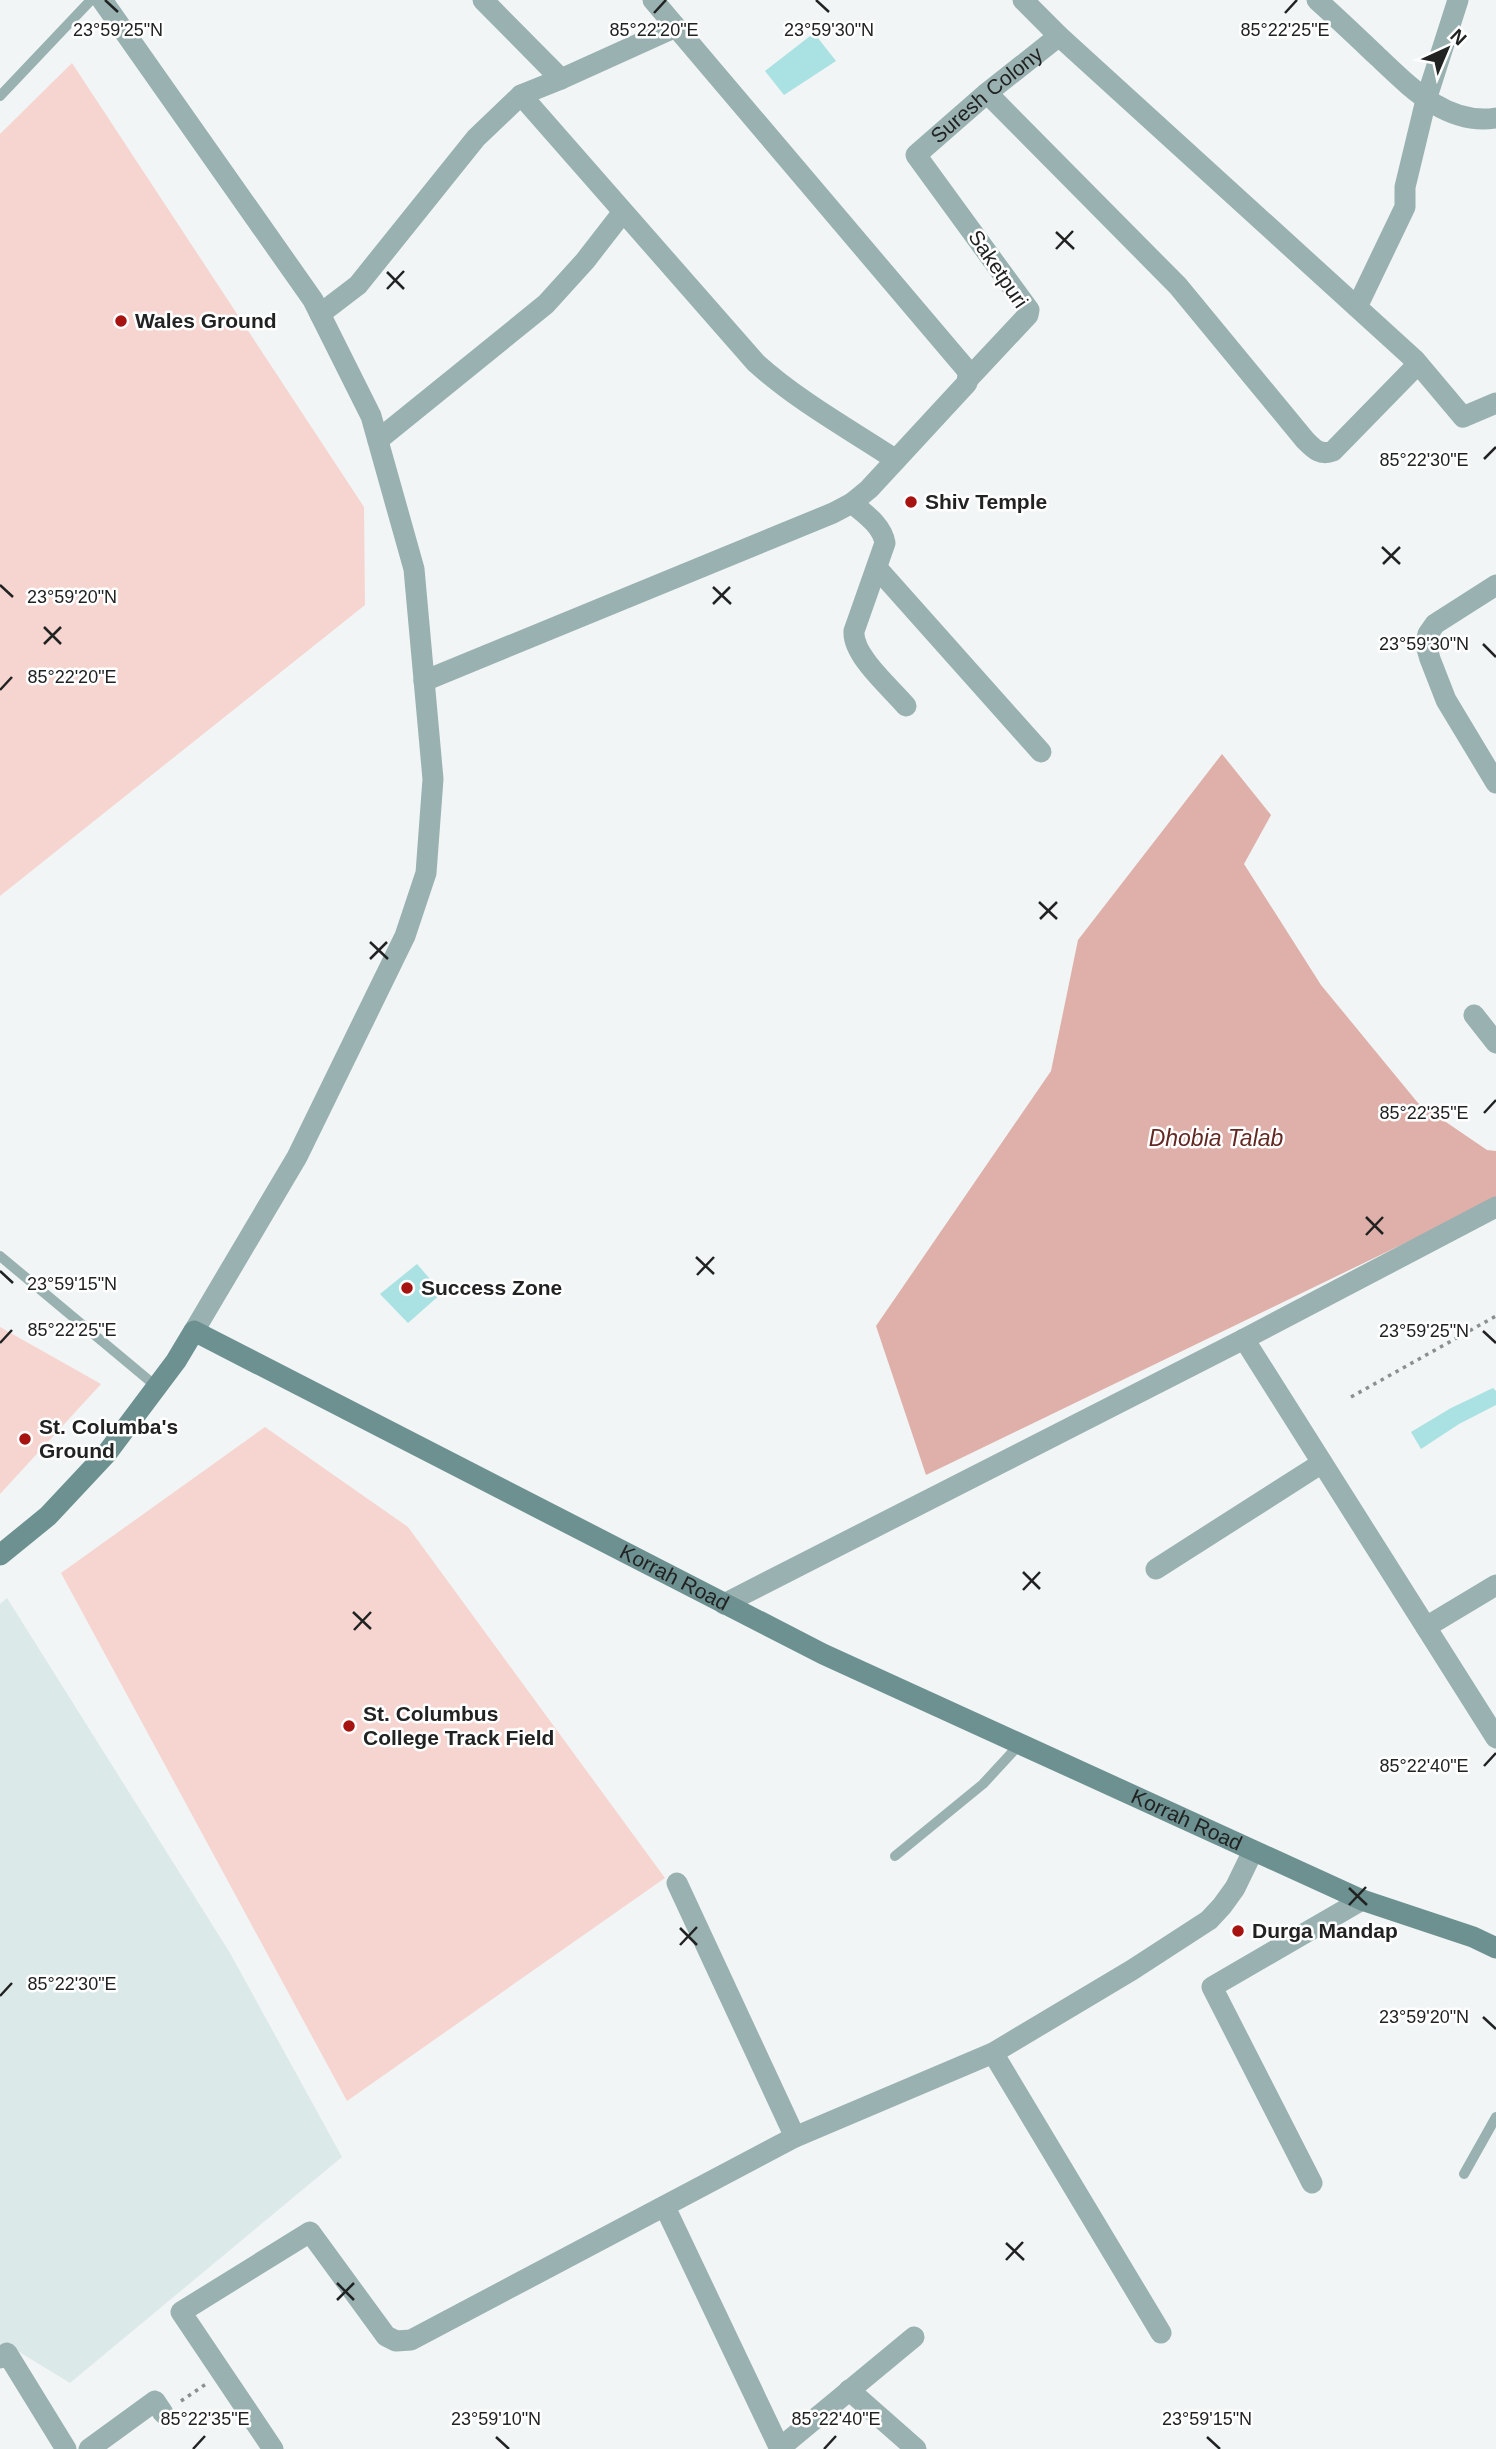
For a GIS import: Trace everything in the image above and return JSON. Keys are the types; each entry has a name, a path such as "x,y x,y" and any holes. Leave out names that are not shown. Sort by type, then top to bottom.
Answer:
{"main road":[{"path":"0,1555 48,1516 99,1462 157,1387 194,1331"},
{"name":"Korrah Road","path":"194,1331 823,1654 1362,1900 1474,1937 1496,1948"}],"street":[{"path":"102,0 313,300 371,416 414,569 433,779 426,873 405,936 297,1157 194,1331"},
{"path":"483,0 561,79"},
{"path":"424,681 852,503 964,388 969,378 966,369 653,0"},
{"path":"1023,0 1418,364 1463,417 1496,402"},
{"path":"1317,0 1426,100 1461,115 1496,118"},
{"path":"1357,307 1405,207 1405,187 1426,100 1458,0"},
{"path":"320,314 358,285 475,138 521,95 676,27"},
{"name":"Suresh Colony","path":"916,155 987,93 1059,36"},
{"path":"987,93 1178,286 1305,440 1318,452 1325,454 1333,451 1418,364"},
{"path":"521,95 731,336 777,382 896,460"},
{"name":"Saketpuri","path":"916,155 1029,310 1028,315 969,378"},
{"path":"378,440 546,304 585,261 623,212"},
{"path":"852,503 876,524 884,536 883,552 853,639 860,653 906,706"},
{"path":"877,568 1041,752"},
{"path":"1496,585 1435,624 1428,634 1426,645 1446,700 1496,783"},
{"path":"1474,1015 1496,1043"},
{"path":"724,1604 1496,1208"},
{"path":"1244,1339 1494,1731"},
{"path":"1156,1569 1322,1463"},
{"path":"1426,1627 1496,1585"},
{"path":"272,2449 181,2312 310,2232 386,2336 402,2342 411,2340 795,2137 993,2053 1209,1920 1234,1888 1254,1851"},
{"path":"677,1883 795,2137"},
{"path":"1312,2183 1212,1987 1362,1900"},
{"path":"993,2053 1161,2333"},
{"path":"665,2207 781,2448 914,2337"},
{"path":"0,2358 7,2353 66,2449"},
{"path":"849,2390 916,2449"},
{"path":"89,2449 155,2401 163,2413"}],"lane":[{"path":"0,96 91,0"},
{"path":"0,1256 157,1387"},
{"path":"895,1856 983,1784 1020,1744"},
{"path":"1464,2174 1496,2117"}],"path":[{"path":"1351,1398 1496,1316"},
{"path":"163,2413 223,2373"}],"shaded area":[{"name":"Wales Ground","path":"72,63 364,507 365,605 0,896 0,134"},
{"name":"St. Columba's Ground","path":"0,1327 101,1384 0,1494"},
{"name":"St. Columbus College Track Field","path":"265,1427 408,1527 665,1878 347,2101 61,1573"},
{"path":"7,1598 230,1953 342,2157 70,2383 11,2347 0,2353 0,1604"}],"water":[{"name":"Dhobia Talab","path":"1222,754 1271,815 1244,864 1321,985 1418,1103 1487,1150 1496,1151 1496,1199 926,1475 876,1326 1051,1071 1078,940"}],"building":[{"path":"814,33 836,61 784,95 765,71"},
{"path":"417,1264 442,1293 408,1323 380,1294"},
{"path":"1493,1388 1496,1391 1496,1405 1459,1424 1421,1449 1411,1432 1451,1408"}],"place":[{"name":"Wales Ground","path":"121,321"},
{"name":"Shiv Temple","path":"911,502"},
{"name":"Success Zone","path":"407,1288"},
{"name":"St. Columba's Ground","path":"25,1439"},
{"name":"St. Columbus College Track Field","path":"349,1726"},
{"name":"Durga Mandap","path":"1238,1931"}]}
